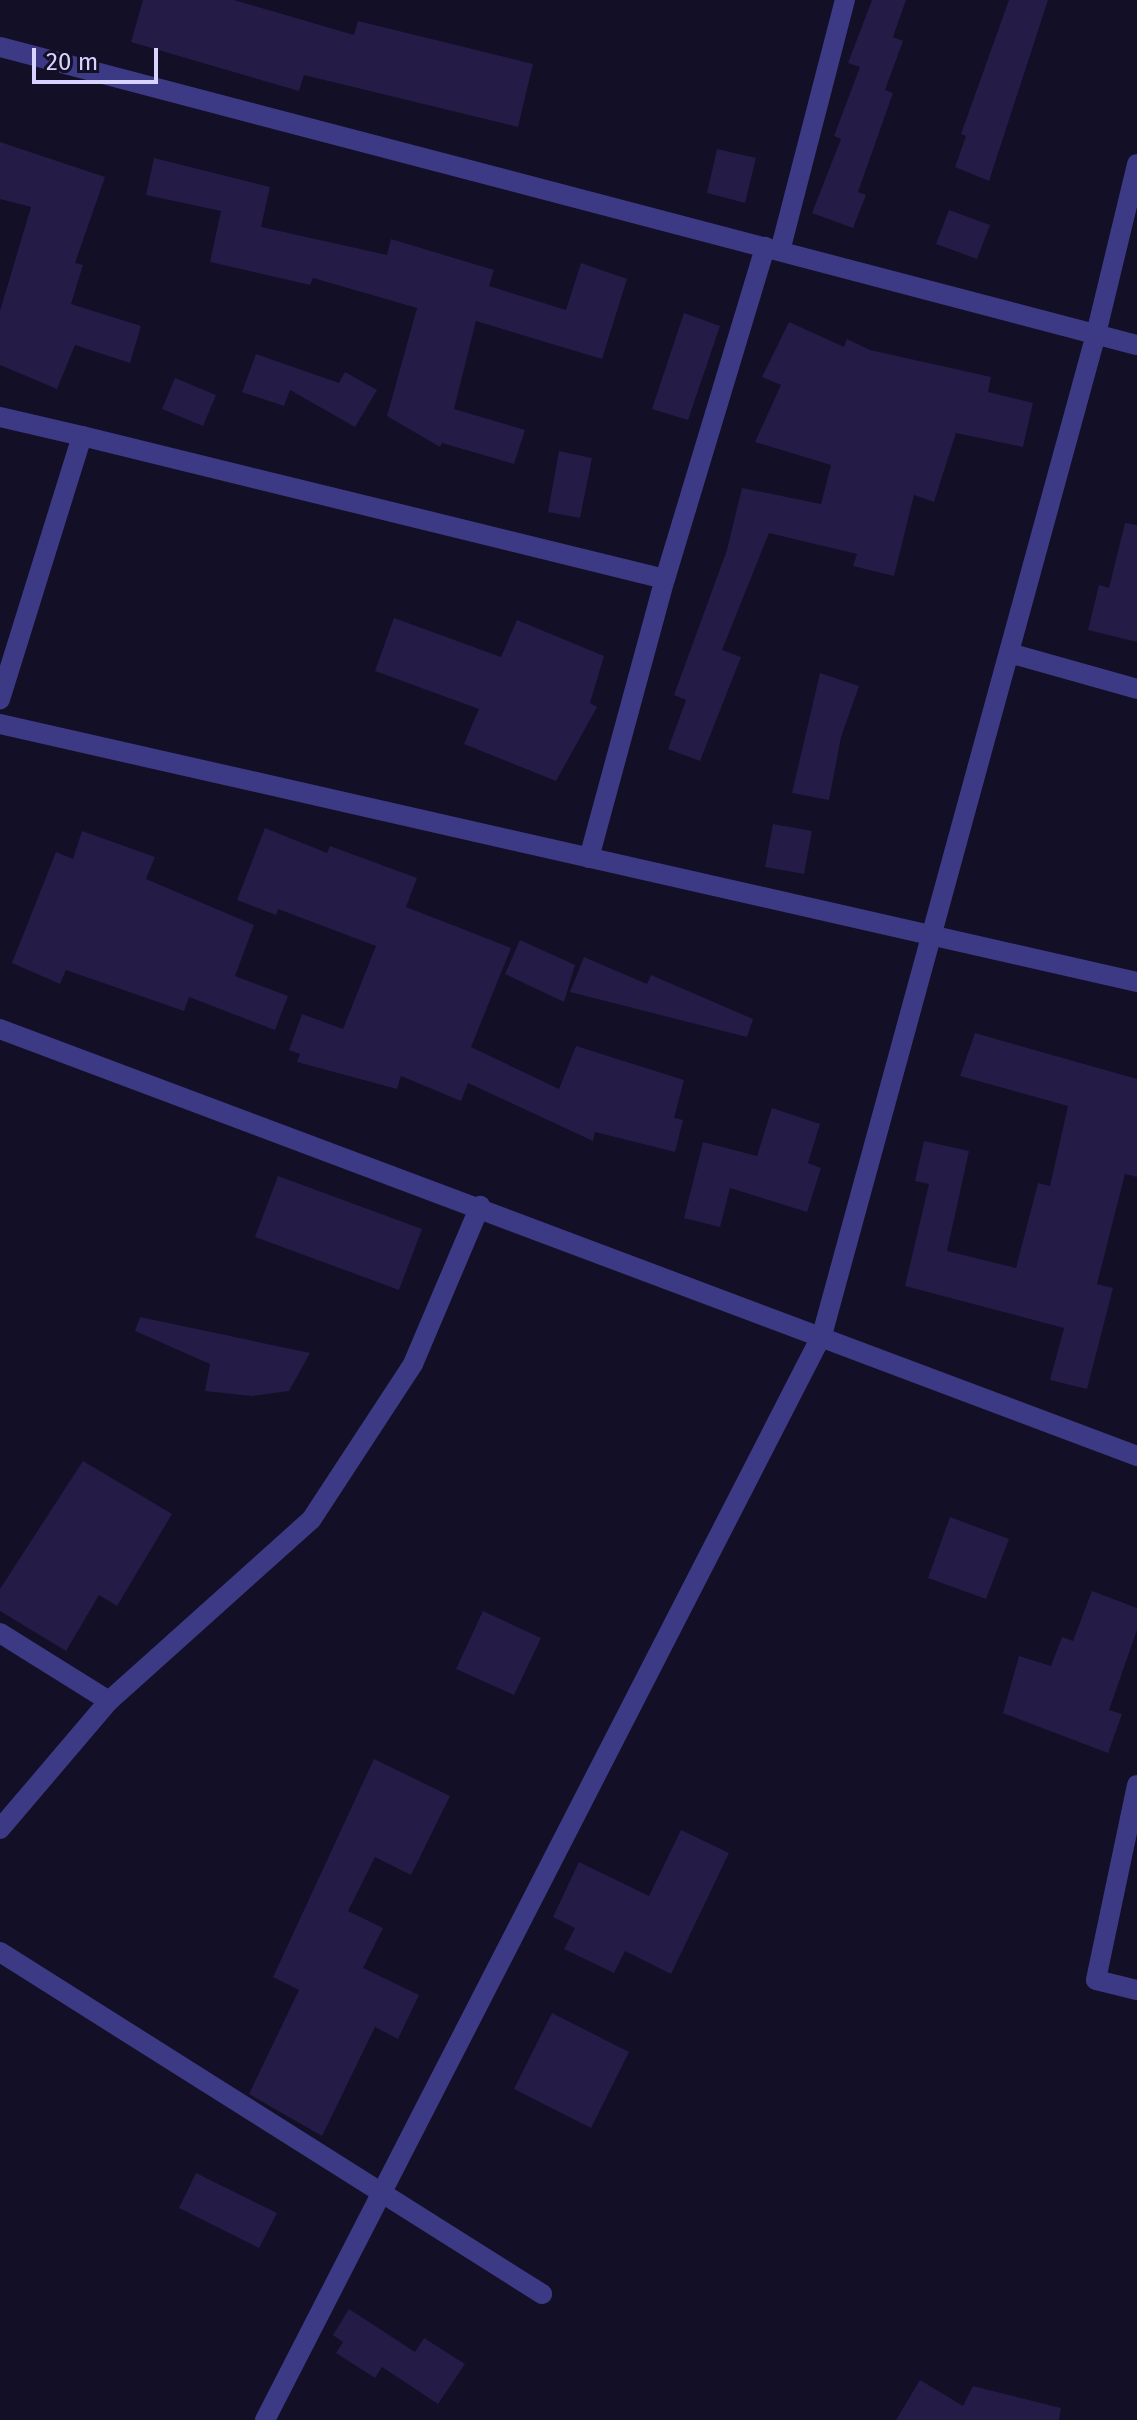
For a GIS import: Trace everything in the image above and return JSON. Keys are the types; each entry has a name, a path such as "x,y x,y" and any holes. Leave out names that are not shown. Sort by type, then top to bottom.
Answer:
{"street":[{"path":"589,858 665,579 773,249 845,0"},
{"path":"0,47 1137,345"},
{"path":"265,2420 822,1335 1096,334 1137,164"},
{"path":"0,417 665,579"},
{"path":"0,700 82,436"},
{"path":"1009,653 1137,689"},
{"path":"0,724 1137,982"},
{"path":"0,1029 480,1206 1137,1456"},
{"path":"0,1829 109,1701 311,1520 413,1364 480,1206"},
{"path":"0,1633 109,1701"},
{"path":"1137,1785 1096,1980 1137,1990"},
{"path":"0,1952 542,2294"}],"building":[{"path":"143,0 234,0 354,35 358,21 533,64 518,127 304,75 299,91 131,42"},
{"path":"872,0 906,0 893,37 903,41 885,90 893,93 858,192 866,195 853,228 812,213 841,139 834,136 860,67 848,63"},
{"path":"1009,0 1048,0 989,181 955,167 966,136 961,134"},
{"path":"0,142 105,177 75,263 83,265 71,304 141,326 130,363 75,345 57,389 0,365 0,311 31,207 0,199"},
{"path":"717,149 756,158 745,203 707,193"},
{"path":"154,158 270,187 261,227 387,255 391,239 494,270 489,286 566,310 581,263 627,279 602,359 476,321 454,409 525,430 514,464 442,443 440,447 387,416 417,308 313,278 310,285 210,262 221,211 146,195"},
{"path":"949,210 990,225 977,259 936,244"},
{"path":"684,313 720,326 688,420 652,409"},
{"path":"789,322 844,347 847,339 870,350 991,377 988,392 1033,403 1023,447 956,433 934,502 914,495 894,576 853,566 857,554 769,533 722,650 741,657 700,761 668,749 686,700 674,695 727,550 742,488 821,504 831,465 755,442 781,385 762,377"},
{"path":"256,354 339,383 345,372 377,390 355,427 290,390 284,406 242,392"},
{"path":"175,378 216,395 203,426 162,409"},
{"path":"559,451 592,458 580,518 548,512"},
{"path":"1125,523 1137,525 1137,642 1088,630 1099,585 1109,588"},
{"path":"394,618 501,657 517,620 604,656 590,703 597,707 556,781 464,744 479,709 375,671"},
{"path":"820,673 859,686 841,737 829,800 792,793"},
{"path":"773,824 812,831 804,874 765,867"},
{"path":"265,828 327,853 330,846 417,878 406,907 511,948 471,1047 559,1089 576,1046 684,1080 674,1118 683,1120 675,1152 595,1132 593,1141 468,1083 461,1101 401,1076 397,1089 297,1062 300,1054 289,1050 302,1014 343,1029 376,946 278,909 276,915 237,900"},
{"path":"82,831 155,857 146,879 254,925 235,976 288,996 275,1030 189,997 184,1011 66,970 60,984 12,963 56,852 73,859"},
{"path":"520,940 575,965 564,1002 505,974"},
{"path":"584,957 647,984 651,975 753,1019 747,1037 570,992"},
{"path":"975,1033 1137,1079 1137,1177 1125,1174 1097,1284 1113,1288 1087,1389 1050,1380 1064,1328 905,1286 929,1184 915,1181 924,1141 969,1151 947,1251 1016,1268 1038,1183 1050,1186 1068,1106 960,1076"},
{"path":"772,1108 820,1124 808,1163 821,1168 807,1212 730,1188 720,1227 684,1218 703,1142 757,1156"},
{"path":"278,1176 422,1229 399,1290 255,1237"},
{"path":"140,1317 310,1353 289,1391 252,1396 205,1391 210,1364 135,1331"},
{"path":"83,1461 172,1514 117,1606 99,1595 66,1651 0,1611 0,1589"},
{"path":"950,1517 1009,1539 986,1599 928,1578"},
{"path":"1092,1591 1137,1608 1137,1630 1109,1710 1122,1714 1108,1753 1003,1713 1019,1656 1051,1666 1062,1637 1073,1641"},
{"path":"483,1611 541,1638 514,1695 456,1669"},
{"path":"374,1759 450,1796 411,1875 375,1857 348,1911 383,1928 363,1968 419,1995 398,2039 375,2027 322,2136 249,2094 299,1990 273,1977"},
{"path":"681,1830 729,1853 671,1974 625,1951 614,1973 564,1949 575,1928 553,1917 579,1862 649,1896"},
{"path":"552,2013 629,2052 591,2128 514,2089"},
{"path":"196,2173 277,2213 259,2248 179,2208"},
{"path":"349,2309 415,2352 424,2338 465,2364 438,2404 382,2367 375,2378 336,2353 343,2342 333,2335"},
{"path":"920,2380 963,2406 973,2386 1061,2408 1059,2420 896,2420"}]}
